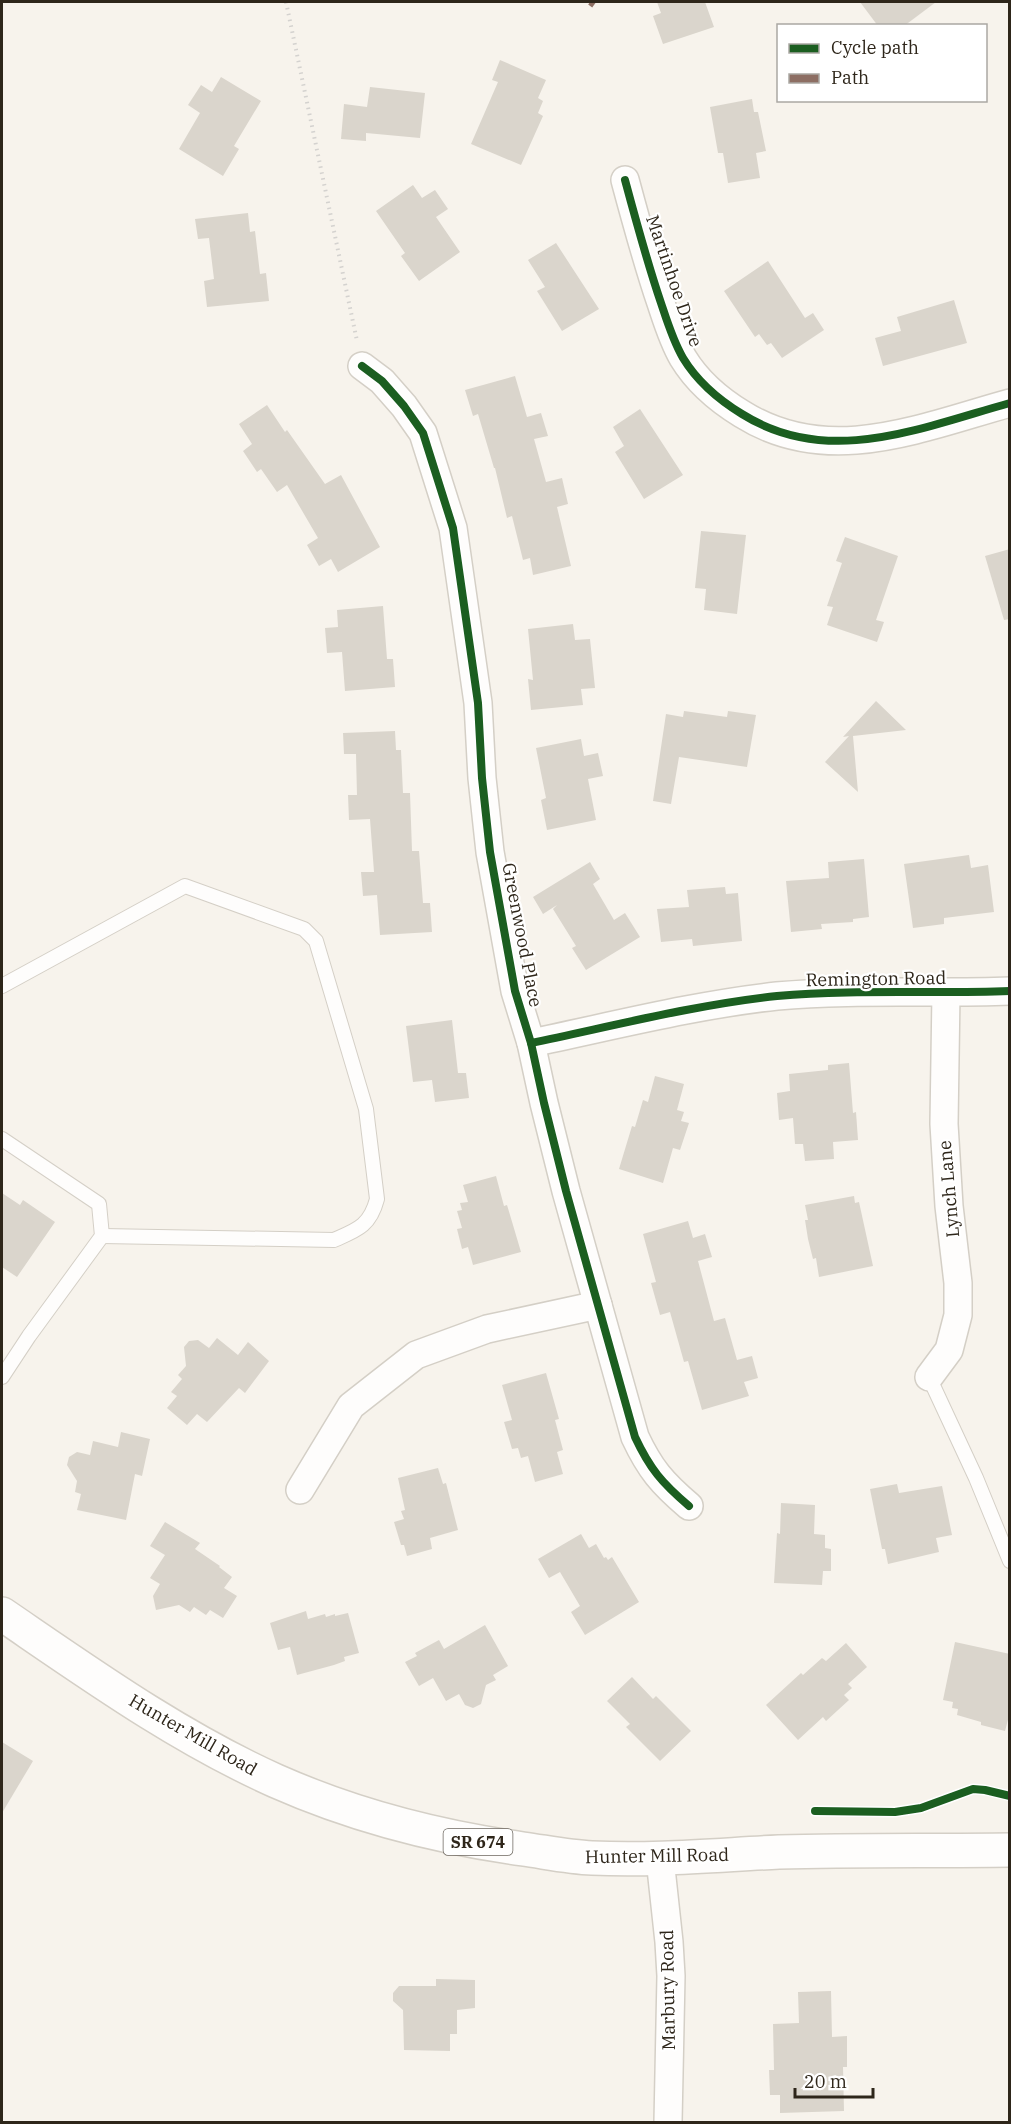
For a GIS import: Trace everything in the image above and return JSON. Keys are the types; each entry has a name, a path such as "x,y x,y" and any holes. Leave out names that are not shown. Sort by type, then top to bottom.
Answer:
{"main road":[{"name":"Hunter Mill Road","path":"2,1614 112,1689 201,1744 276,1781 344,1808 411,1828 476,1842 590,1858 660,1858 780,1852 1010,1850"}],"street":[{"name":"Martinhoe Drive","path":"625,180 649,268 668,324 683,357 703,384 729,406 758,424 789,436 854,442 889,437 1010,404"},
{"name":"Greenwood Place","path":"362,366 382,381 423,433 453,528 478,703 482,778 490,852 514,991 531,1043 563,1180 635,1437 648,1465 667,1487 689,1506"},
{"name":"Remington Road","path":"531,1043 703,1007 777,996 850,992 1010,991"},
{"name":"Lynch Lane","path":"929,1377 949,1350 958,1315 958,1283 949,1206 944,1124 946,993"},
{"path":"300,1490 351,1406 416,1355 487,1329 598,1305"},
{"name":"Marbury Road","path":"660,1858 671,1976 668,2122"}],"lane":[{"path":"2,986 185,886 304,929 316,941 366,1109 377,1199 374,1212 360,1228 334,1240 102,1236"},
{"path":"2,1139 99,1204 102,1236 2,1377"},
{"path":"929,1377 976,1478 1010,1561"}],"path":[{"path":"286,2 362,366"}],"building":[{"path":"657,2 705,2 714,27 663,44 653,16 661,13"},
{"path":"860,2 936,2 907,24 876,24"},
{"path":"500,60 546,80 538,98 543,101 538,113 543,116 521,165 471,144 498,82 492,80"},
{"path":"221,77 261,101 234,146 239,149 223,176 179,149 200,113 188,105 201,85 212,92"},
{"path":"370,87 425,93 420,138 366,133 366,141 341,139 344,104 367,107"},
{"path":"752,99 754,112 758,112 766,151 756,153 760,178 728,183 723,153 718,153 710,107"},
{"path":"413,185 422,198 435,190 448,209 436,217 460,252 419,281 401,256 405,253 376,211"},
{"path":"248,213 250,232 255,231 260,274 266,273 269,301 207,307 204,281 214,279 209,238 198,239 195,219"},
{"path":"556,243 599,309 562,331 537,291 545,287 528,260"},
{"path":"768,261 805,318 813,313 824,330 782,358 771,343 767,345 759,334 755,337 724,291"},
{"path":"954,300 967,343 883,366 875,338 901,331 897,317"},
{"path":"515,376 527,417 541,413 548,436 534,439 546,482 562,478 568,504 557,507 571,566 533,575 530,558 523,560 512,516 507,518 495,468 478,414 473,416 465,390"},
{"path":"267,405 325,484 341,475 380,547 338,572 331,559 319,566 307,545 318,538 287,485 277,492 261,469 257,472 243,451 252,444 239,424"},
{"path":"640,409 683,475 644,499 615,452 624,446 613,427"},
{"path":"701,531 746,535 737,614 704,610 706,589 695,588"},
{"path":"845,537 898,556 876,620 884,622 877,642 827,625 833,607 827,606 842,563 836,561"},
{"path":"1010,549 1010,619 1004,620 985,556"},
{"path":"383,606 387,659 393,659 395,687 345,691 342,652 327,653 325,628 338,627 337,610"},
{"path":"573,624 575,640 590,639 595,688 581,689 583,705 531,710 528,679 533,680 528,629"},
{"path":"876,701 906,730 853,736 858,792 825,762 849,736 843,737"},
{"path":"684,711 727,717 728,711 756,715 747,767 679,757 671,804 653,801 666,714 683,717"},
{"path":"395,731 396,750 401,750 403,793 410,793 412,851 419,851 423,903 430,903 432,932 380,935 377,895 363,896 361,872 374,872 370,819 349,820 348,795 357,795 356,754 344,754 343,733"},
{"path":"581,739 584,756 598,753 603,776 588,779 596,820 547,830 541,800 546,798 536,748"},
{"path":"969,855 971,868 988,865 994,912 944,918 944,924 913,928 904,864"},
{"path":"864,859 869,917 853,919 853,922 821,924 822,929 791,932 786,881 829,878 828,862"},
{"path":"590,862 600,879 593,884 614,920 625,913 640,937 586,970 572,948 576,946 553,909 557,905 543,914 533,897"},
{"path":"725,887 726,894 738,893 742,941 693,946 692,939 661,942 657,909 689,907 687,890"},
{"path":"452,1020 458,1073 466,1073 469,1098 435,1102 432,1080 413,1082 406,1026"},
{"path":"849,1063 853,1113 856,1112 858,1140 833,1142 834,1159 805,1161 803,1144 795,1144 793,1118 779,1120 777,1093 790,1091 789,1074 828,1070 828,1065"},
{"path":"655,1076 684,1084 677,1110 684,1112 681,1121 689,1123 680,1150 673,1148 663,1183 619,1169 632,1126 635,1127 643,1100 648,1102"},
{"path":"496,1176 521,1252 473,1265 468,1247 462,1249 457,1229 462,1228 457,1211 462,1210 460,1203 468,1202 463,1185"},
{"path":"2,1193 20,1205 23,1200 55,1222 17,1277 2,1267"},
{"path":"854,1196 855,1203 859,1202 873,1266 819,1277 816,1258 813,1259 808,1239 805,1205"},
{"path":"688,1221 693,1238 705,1234 712,1257 698,1261 714,1321 725,1318 737,1360 752,1356 758,1378 744,1382 749,1396 702,1410 688,1361 684,1362 670,1312 660,1315 651,1283 656,1282 643,1234"},
{"path":"217,1338 238,1355 248,1342 269,1361 245,1393 239,1388 207,1422 197,1414 187,1425 167,1408 177,1396 171,1392 182,1379 178,1375 186,1366 184,1347 189,1341 198,1340 209,1348"},
{"path":"546,1373 559,1419 555,1420 563,1450 557,1452 563,1474 535,1482 528,1456 521,1458 518,1448 512,1449 504,1422 512,1420 502,1385"},
{"path":"121,1432 150,1439 142,1476 135,1474 126,1520 77,1510 81,1494 75,1492 77,1481 67,1465 69,1457 77,1452 90,1455 93,1441 118,1447"},
{"path":"438,1468 443,1484 446,1483 458,1530 430,1538 432,1549 407,1556 394,1522 404,1519 401,1511 405,1510 398,1478"},
{"path":"897,1484 899,1493 942,1486 952,1535 936,1538 939,1552 888,1564 885,1549 882,1549 870,1489"},
{"path":"781,1503 815,1505 814,1534 825,1535 825,1548 831,1549 831,1571 823,1571 822,1585 774,1583"},
{"path":"165,1522 200,1543 195,1549 232,1577 224,1588 237,1596 223,1618 210,1610 206,1615 194,1607 190,1612 179,1605 156,1610 153,1596 160,1584 150,1578 165,1555 150,1546"},
{"path":"581,1534 589,1548 596,1544 604,1558 608,1560 612,1557 639,1602 585,1635 571,1612 580,1606 560,1572 549,1578 538,1559"},
{"path":"306,1611 308,1619 325,1614 326,1617 348,1613 359,1653 344,1657 345,1661 334,1665 297,1675 290,1647 278,1650 270,1623"},
{"path":"485,1625 508,1666 493,1675 496,1680 486,1685 481,1704 473,1708 465,1705 459,1694 446,1701 433,1678 419,1686 405,1662 417,1656 415,1653 439,1640 444,1649"},
{"path":"955,1642 1010,1654 1010,1712 1005,1731 981,1725 981,1722 957,1715 958,1709 952,1708 953,1702 943,1700"},
{"path":"846,1643 867,1667 848,1684 852,1688 844,1695 849,1700 826,1721 823,1717 798,1740 766,1705 801,1673 803,1675 822,1658 826,1661"},
{"path":"632,1677 653,1699 656,1696 691,1731 660,1761 626,1727 630,1724 607,1701"},
{"path":"2,1742 33,1761 2,1813"},
{"path":"436,1979 475,1980 475,2008 457,2010 457,2034 450,2034 450,2051 404,2050 403,2010 393,2001 393,1993 399,1986 436,1986"},
{"path":"831,1991 832,2037 847,2036 847,2067 843,2067 844,2111 780,2113 780,2095 770,2095 769,2070 774,2070 773,2024 799,2023 798,1992"}],"marked path":[{"path":"590,2 594,5"}],"cycle path":[{"path":"625,180 656,288 679,351 702,382 725,403 742,414 775,430 808,439 841,441 908,432 1010,403"},
{"path":"362,366 382,381 423,433 453,528 478,703 482,778 490,852 515,991 531,1043 566,1191 635,1437 658,1475 689,1506"},
{"path":"531,1043 684,1010 777,996 1010,991"},
{"path":"815,1811 895,1812 921,1808 973,1789 1010,1796"}]}
